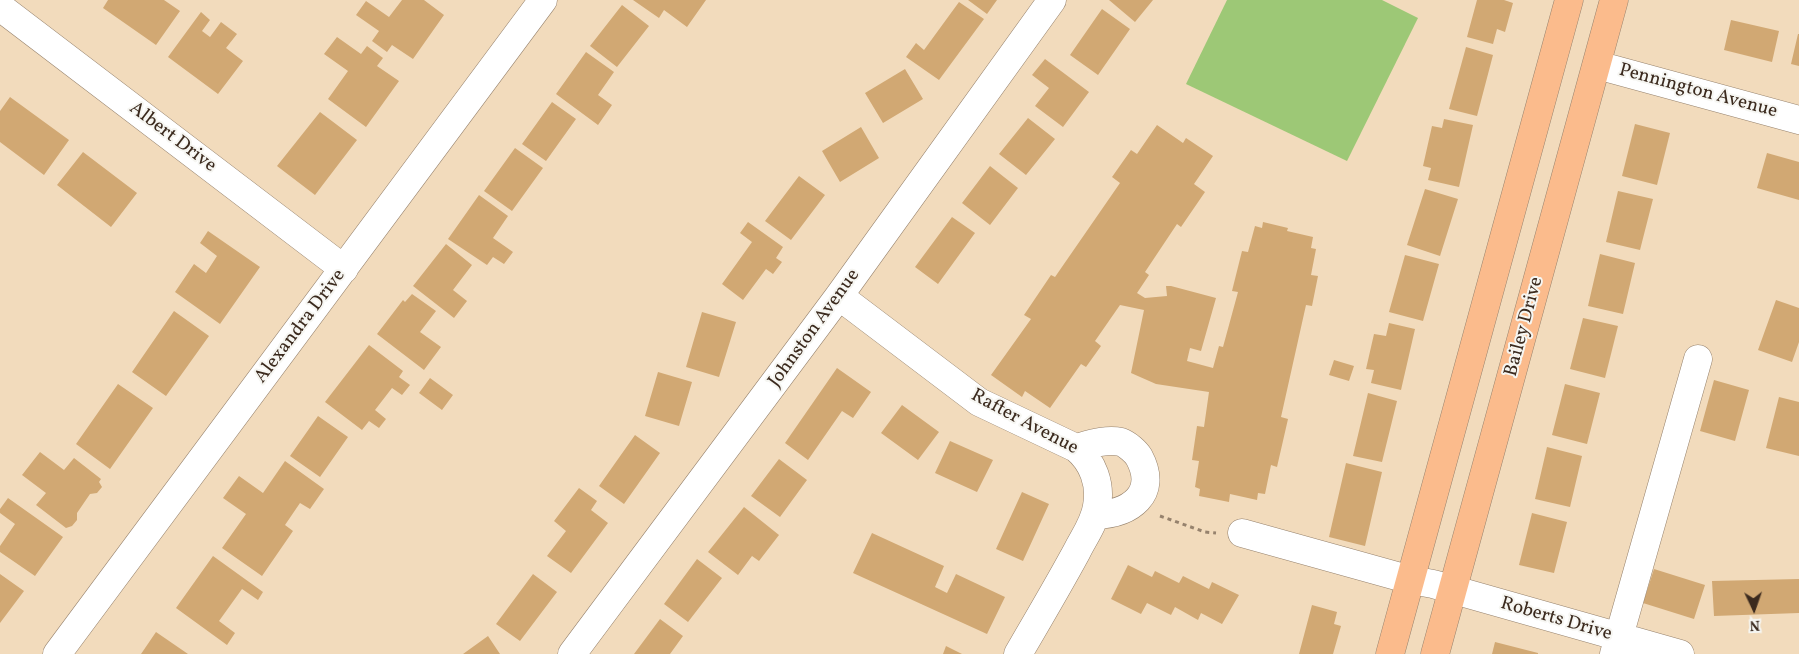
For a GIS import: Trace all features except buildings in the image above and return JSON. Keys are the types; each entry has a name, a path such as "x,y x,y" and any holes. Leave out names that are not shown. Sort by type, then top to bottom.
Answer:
{"main road":[{"name":"Bailey Drive","path":"1435,654 1432,585 1569,0"},
{"name":"Bailey Drive","path":"1390,654 1432,585 1597,65 1614,0"}],"street":[{"name":"Alexandra Drive","path":"57,654 543,0"},
{"name":"Johnston Avenue","path":"572,654 839,296 1052,0"},
{"name":"Albert Drive","path":"0,7 344,269"},
{"name":"Pennington Avenue","path":"1597,65 1799,120"},
{"name":"Rafter Avenue","path":"839,296 979,402 1076,448 1083,454 1094,471 1098,494 1095,515 1066,571 1018,654"},
{"path":"1616,646 1698,359"},
{"path":"1076,448 1102,442 1124,443 1137,454 1145,468 1145,485 1137,501 1126,509 1112,514 1095,515"},
{"path":"1242,533 1432,585"},
{"name":"Roberts Drive","path":"1432,585 1616,646 1680,654"}],"path":[{"path":"1137,501 1156,515 1205,532 1242,533"}],"green space":[{"path":"1227,0 1382,0 1418,18 1347,161 1186,84"}]}
